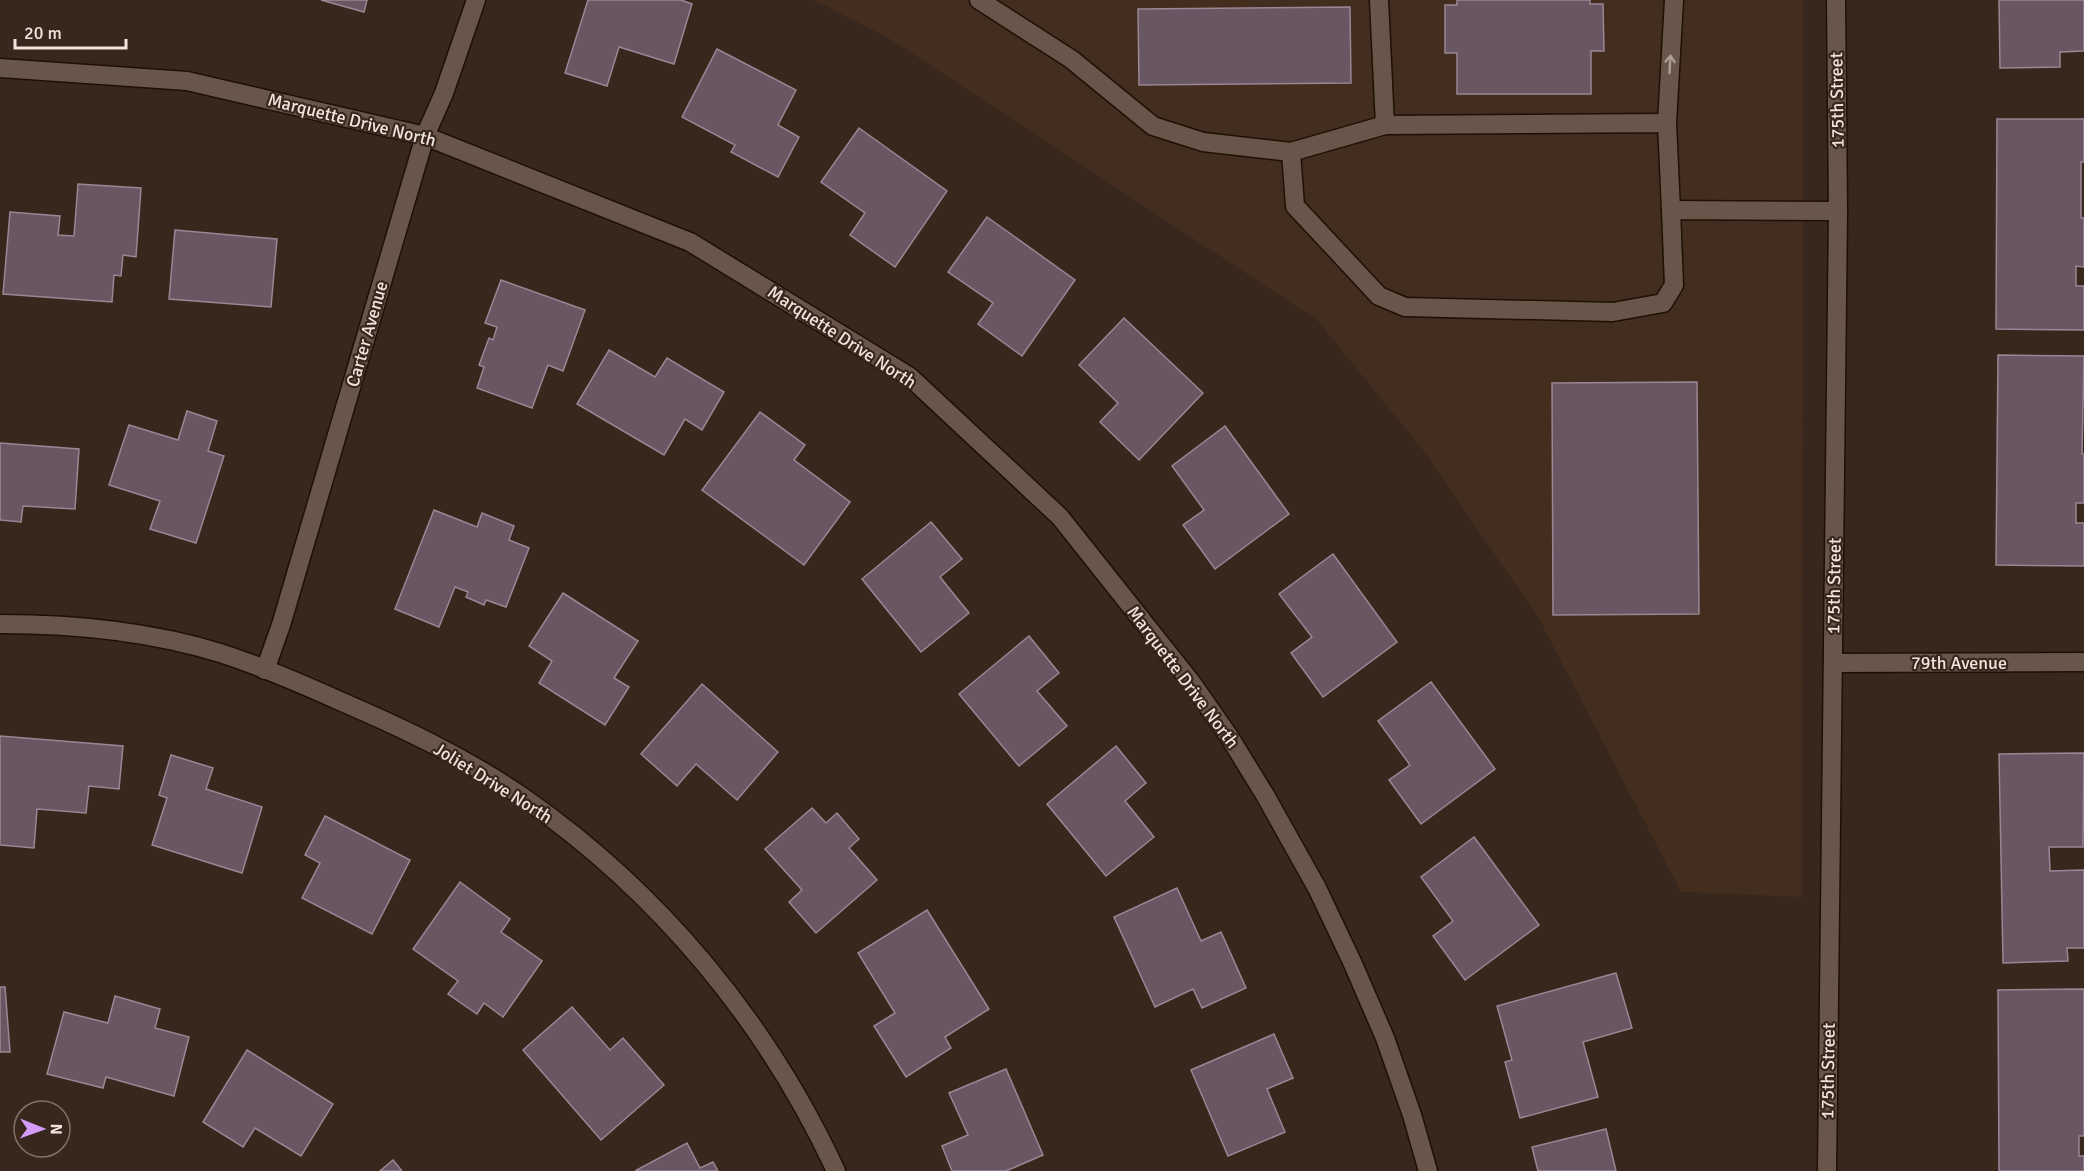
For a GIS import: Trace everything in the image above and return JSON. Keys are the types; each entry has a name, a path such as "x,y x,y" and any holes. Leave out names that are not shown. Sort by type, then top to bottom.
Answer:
{"street":[{"name":"Carter Avenue","path":"265,670 282,625 425,136 444,93 476,0"},
{"path":"979,0 1071,59 1153,126 1203,142 1292,152 1385,125 1667,123"},
{"path":"1379,0 1385,125"},
{"path":"1292,152 1295,206 1379,296 1406,307 1613,312 1663,303 1674,285 1667,123 1674,0"},
{"name":"175th Street","path":"1827,1171 1838,211 1836,0"},
{"name":"Marquette Drive North","path":"0,68 187,81 425,136 690,242 910,377 1060,517 1191,682 1230,738 1317,888 1372,1006 1412,1114 1428,1171"},
{"path":"1671,210 1838,211"},
{"name":"Joliet Drive North","path":"0,624 45,624 141,634 219,652 393,724 465,761 524,798 601,857 660,912 744,1013 816,1127 836,1171"},
{"name":"79th Avenue","path":"1833,663 2084,662"}],"shaded area":[{"path":"814,0 1803,0 1802,897 1681,892 1538,617 1422,449 1317,320 887,37"}],"building":[{"path":"321,0 367,0 364,12"},
{"path":"588,0 681,0 692,4 674,64 619,47 607,86 565,73"},
{"path":"1457,0 1590,0 1590,4 1603,4 1604,51 1591,51 1591,94 1457,94 1457,53 1445,53 1445,5 1457,5"},
{"path":"1999,0 2084,0 2084,51 2060,52 2060,67 2000,68"},
{"path":"1350,7 1351,83 1139,85 1138,9"},
{"path":"717,49 796,90 778,125 799,137 778,177 731,152 735,145 682,117"},
{"path":"1997,119 2084,119 2081,218 2084,218 2084,267 2076,266 2076,286 2084,286 2084,330 1996,329"},
{"path":"859,128 947,191 895,267 850,235 865,213 821,182"},
{"path":"78,184 141,188 136,257 123,255 121,276 114,275 112,302 3,294 10,212 60,216 58,235 74,236"},
{"path":"987,217 1075,280 1022,356 978,324 993,303 948,272"},
{"path":"175,230 277,239 271,307 169,299"},
{"path":"501,280 585,310 563,371 548,365 532,408 477,388 484,367 479,365 489,338 493,340 497,327 485,323"},
{"path":"1124,318 1203,393 1139,460 1100,422 1118,403 1079,365"},
{"path":"609,350 655,377 667,358 724,392 702,430 685,419 664,455 577,404"},
{"path":"1998,355 2084,356 2082,454 2084,454 2084,503 2076,503 2076,523 2084,523 2084,566 1996,565"},
{"path":"1697,382 1699,614 1553,615 1552,383"},
{"path":"187,411 217,421 208,451 224,456 196,543 150,529 160,501 109,485 129,425 178,440"},
{"path":"760,412 805,445 794,460 850,502 804,565 702,490"},
{"path":"1225,426 1289,514 1215,569 1183,525 1204,510 1172,466"},
{"path":"0,443 79,449 75,509 23,506 21,522 0,520"},
{"path":"434,510 477,527 482,513 514,526 509,540 529,548 506,607 486,600 484,605 466,597 468,592 455,587 439,627 395,609"},
{"path":"931,522 962,559 940,577 969,613 921,652 862,579"},
{"path":"1333,554 1397,642 1323,697 1291,653 1312,637 1279,594"},
{"path":"563,593 638,641 614,678 629,687 605,725 539,683 552,661 529,646"},
{"path":"1029,636 1059,673 1037,691 1067,726 1019,766 959,694"},
{"path":"1431,682 1495,769 1421,824 1389,780 1410,765 1378,721"},
{"path":"702,684 778,752 737,800 696,764 677,786 641,754"},
{"path":"0,736 123,746 119,789 89,786 86,813 37,809 34,848 0,845"},
{"path":"1116,746 1146,783 1125,801 1154,837 1106,876 1047,804"},
{"path":"2084,753 2083,847 2049,847 2050,871 2084,870 2084,948 2067,948 2068,961 2003,963 1999,754"},
{"path":"171,755 213,768 206,789 262,807 242,873 152,845 167,798 159,795"},
{"path":"812,808 826,823 837,813 859,839 849,848 877,880 816,933 789,902 802,890 765,849"},
{"path":"325,816 410,860 372,934 302,898 320,863 305,855"},
{"path":"1474,837 1539,925 1465,980 1433,936 1453,921 1421,877"},
{"path":"460,882 510,919 501,932 542,961 503,1017 484,1003 477,1014 448,994 458,981 413,949"},
{"path":"1177,888 1201,941 1221,932 1246,988 1202,1008 1193,989 1155,1007 1114,917"},
{"path":"927,910 989,1009 945,1037 951,1048 906,1077 874,1026 895,1013 858,953"},
{"path":"1616,973 1632,1028 1583,1042 1598,1097 1520,1118 1505,1062 1512,1060 1497,1006"},
{"path":"0,987 5,987 10,1052 0,1052"},
{"path":"2084,989 2084,1136 2079,1136 2079,1156 2084,1156 2084,1171 1999,1171 1998,990"},
{"path":"115,996 160,1009 155,1028 189,1037 174,1096 106,1077 103,1088 47,1074 64,1012 108,1023"},
{"path":"572,1007 610,1050 623,1038 664,1085 601,1140 523,1050"},
{"path":"1274,1034 1293,1078 1267,1089 1285,1132 1228,1156 1191,1070"},
{"path":"247,1050 333,1104 301,1156 255,1128 243,1147 203,1122"},
{"path":"1006,1069 1043,1155 1006,1171 952,1171 942,1146 968,1135 949,1093"},
{"path":"1606,1129 1616,1171 1538,1171 1532,1147"},
{"path":"687,1143 700,1168 713,1162 718,1171 635,1171"},
{"path":"393,1160 402,1171 380,1171"}]}
